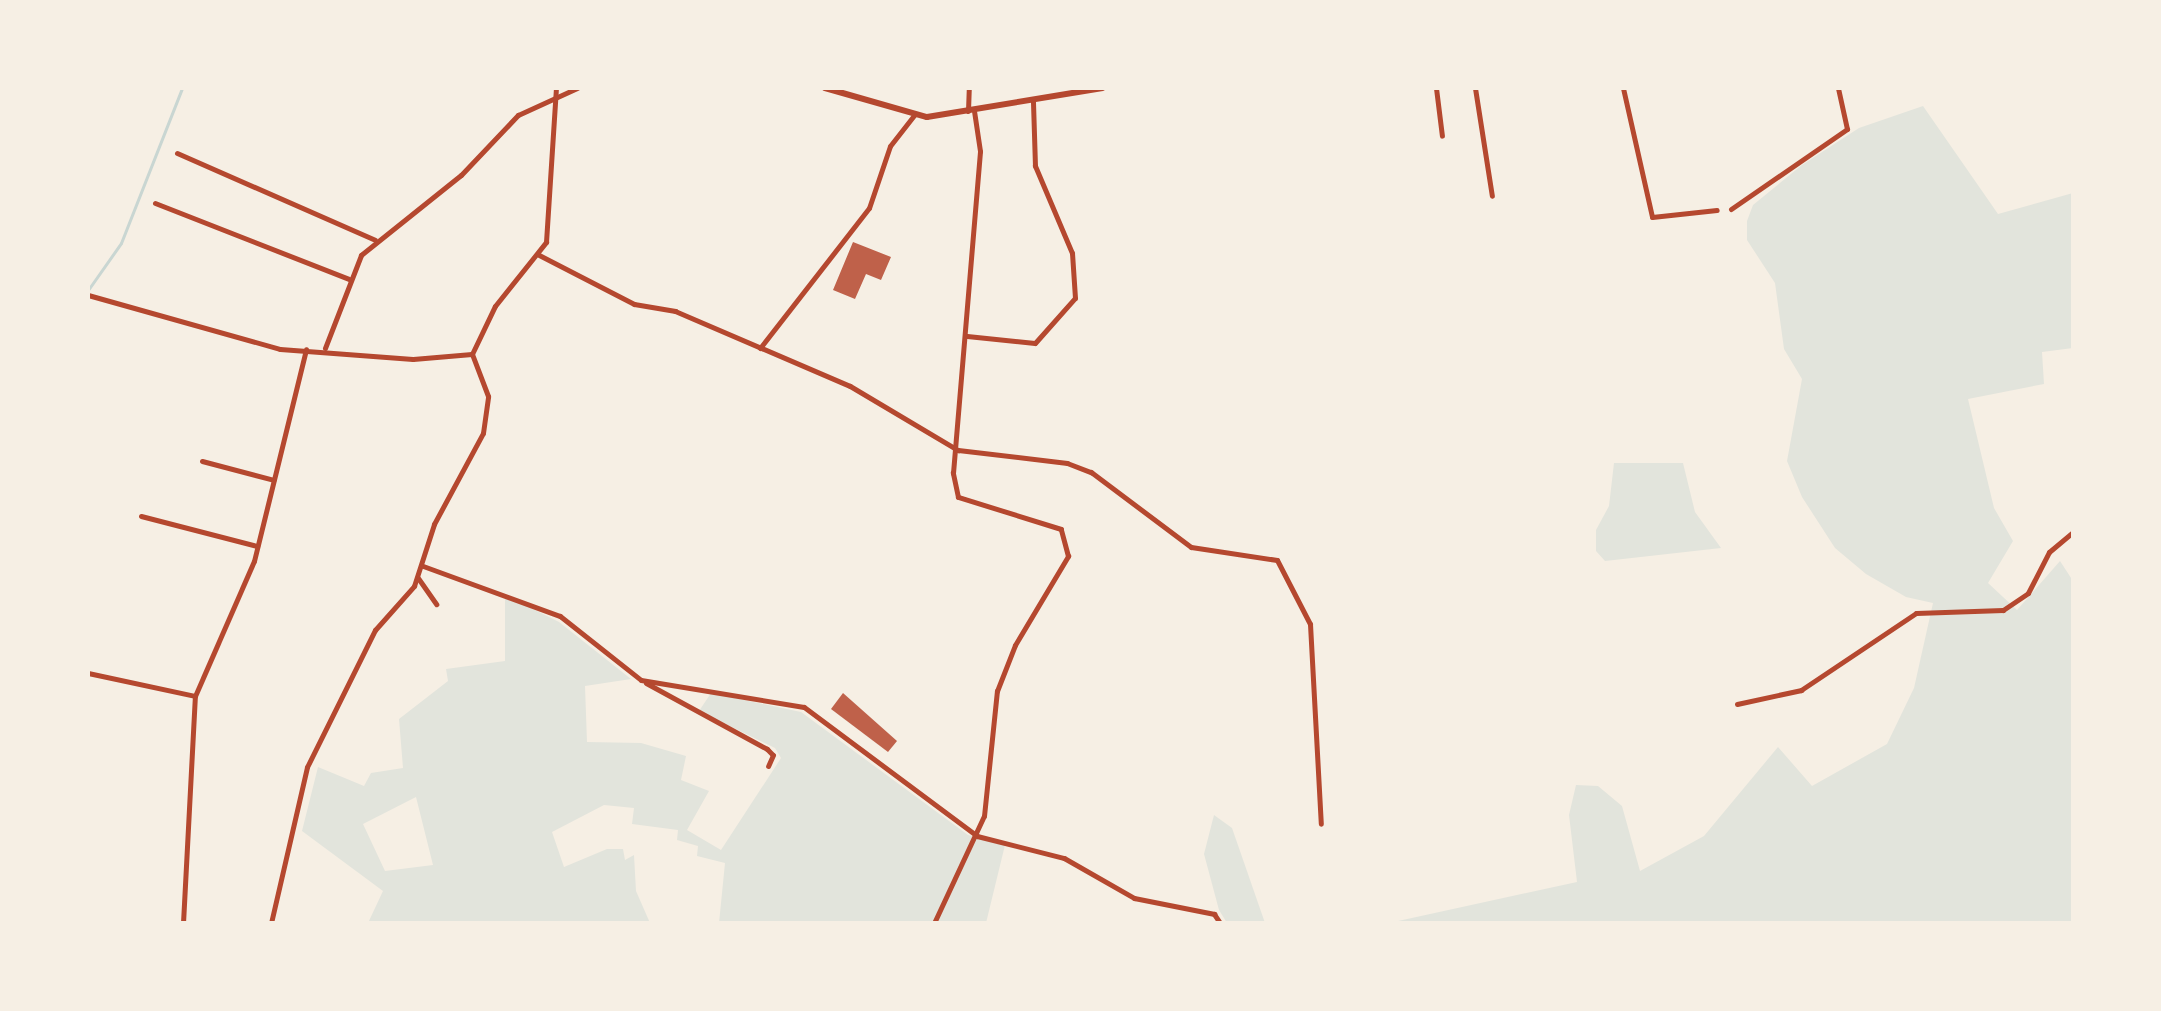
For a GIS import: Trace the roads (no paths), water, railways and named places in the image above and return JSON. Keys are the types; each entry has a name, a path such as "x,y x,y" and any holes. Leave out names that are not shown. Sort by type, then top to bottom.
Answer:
{"street":[{"path":"325,348 349,279 375,240 427,205 518,115 556,91 577,88"},
{"path":"825,88 914,115 971,111 1103,88"},
{"path":"934,923 977,836 997,691 1029,619 1068,556 1069,538 1015,510 958,497 958,450 980,151 969,88"},
{"path":"1436,88 1442,136"},
{"path":"1475,88 1492,196"},
{"path":"1623,88 1652,217 1717,210"},
{"path":"1731,209 1847,129 1838,88"},
{"path":"271,923 307,767 375,630 418,578 434,524 483,433 488,396 472,354 495,306 539,255 553,220 556,91"},
{"path":"967,336 1035,343 1075,298 1072,253 1035,166 1033,101"},
{"path":"760,348 869,208 890,146 914,115"},
{"path":"177,153 375,240"},
{"path":"155,203 349,279"},
{"path":"539,255 634,304 675,311 850,386 958,450 1067,463 1111,485 1191,547 1277,560 1310,624 1321,824"},
{"path":"91,296 269,347 325,348 413,359 472,354"},
{"path":"183,923 195,696 257,546 306,349"},
{"path":"202,461 274,480"},
{"path":"141,516 257,546"},
{"path":"1737,704 1801,690 1916,613 2003,610 2028,593 2049,552 2073,532"},
{"path":"423,566 560,616 641,680 767,749 773,755 768,766"},
{"path":"418,578 436,604"},
{"path":"88,673 195,696"},
{"path":"641,680 804,707 977,836 1064,858 1134,898 1214,914 1220,923"}],"waterway":[{"path":"88,290 121,243 182,88"}]}
